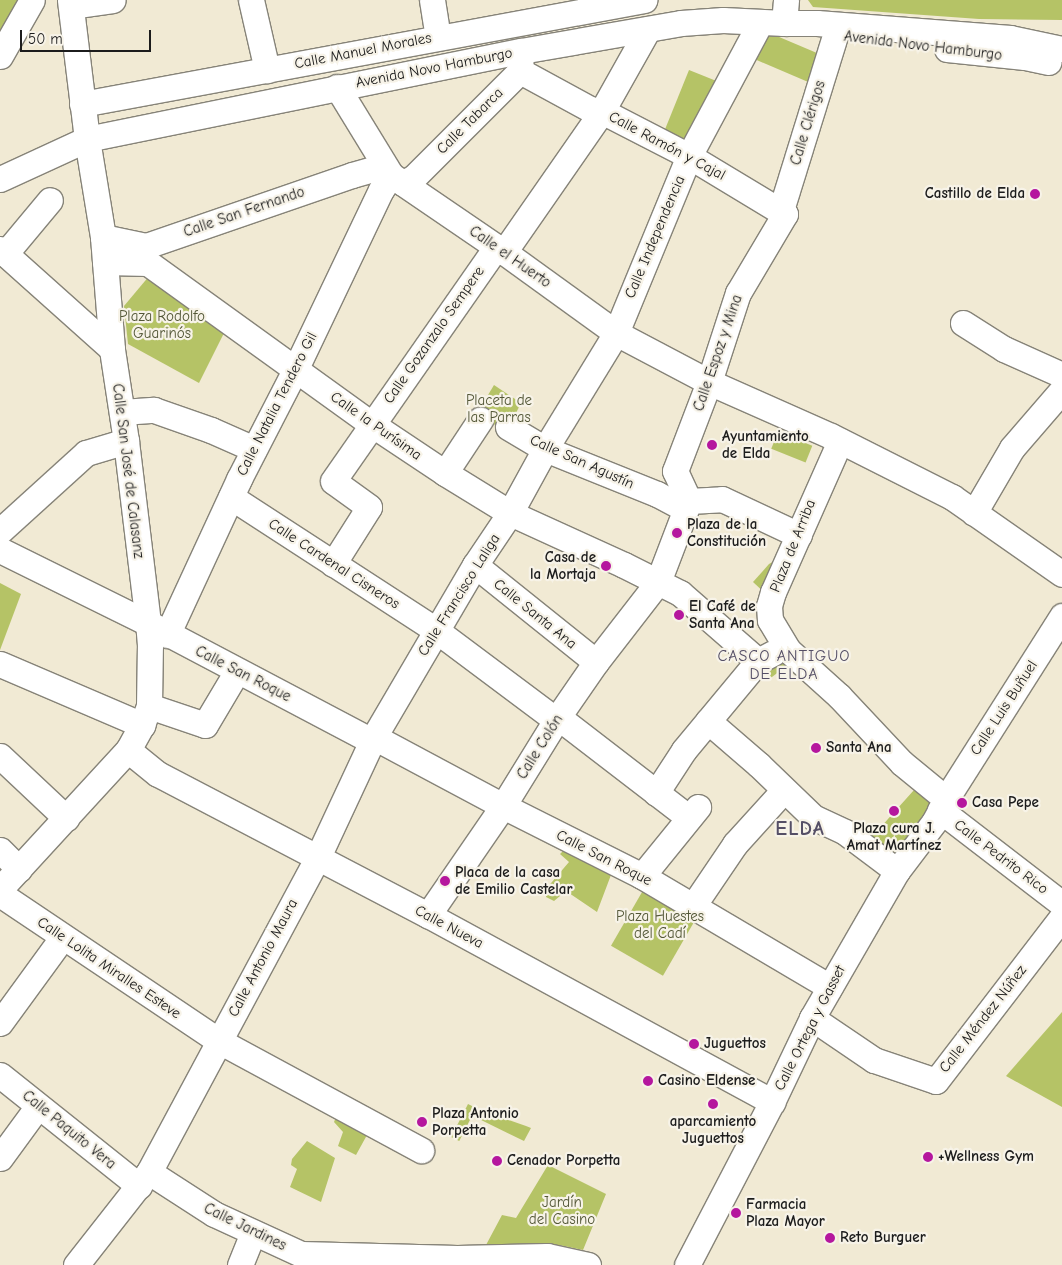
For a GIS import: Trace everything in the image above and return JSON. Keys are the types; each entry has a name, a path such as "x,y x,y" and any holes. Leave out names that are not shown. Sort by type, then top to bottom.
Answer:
{"street":[{"path":"0,56 32,0"},
{"path":"71,3 113,0"},
{"path":"251,0 268,70"},
{"path":"432,0 438,37"},
{"name":"Calle Manuel Morales","path":"82,104 268,70 590,6 644,0"},
{"name":"Calle San José de Calasanz","path":"0,889 128,750 145,715 150,645 158,629 112,349 103,237 82,104 71,3"},
{"name":"Avenida Novo Hamburgo","path":"777,15 835,36 1025,58 1062,66"},
{"name":"Avenida Novo Hamburgo","path":"0,179 87,139 336,87 521,61 648,29 681,23 777,15 817,23 1010,38 1062,49"},
{"name":"Calle Independencia","path":"545,449 616,333 689,156 777,15"},
{"name":"Calle Gozanzalo Sempere","path":"333,564 369,507 333,481 372,424 602,111 648,29"},
{"name":"Calle Clérigos","path":"783,212 835,36"},
{"name":"Calle Ramón y Cajal","path":"521,61 590,109 602,111 689,156 783,212"},
{"name":"Calle Tabarca","path":"392,175 413,178 521,61"},
{"path":"336,87 392,175"},
{"name":"Calle San Fernando","path":"147,255 352,175 392,175"},
{"name":"Calle el Huerto","path":"392,175 500,249 616,333 709,382 840,441 952,497 1062,574"},
{"name":"Calle Natalia Tendero Gil","path":"158,629 231,497 296,368 381,190 392,175"},
{"path":"50,200 3,251 112,349"},
{"name":"Calle Espoz y Mina","path":"687,505 675,471 709,382 738,293 783,212"},
{"path":"103,237 147,255"},
{"path":"105,262 147,255"},
{"name":"Calle la Purísima","path":"147,255 372,424 445,473 510,513 680,593 758,660"},
{"path":"963,323 1004,349 1062,375"},
{"path":"974,513 1012,448 1062,390"},
{"path":"122,412 154,410 211,430 254,449"},
{"path":"445,473 480,420"},
{"name":"Calle San Agustín","path":"508,428 545,449 687,505"},
{"path":"0,531 86,453 126,441"},
{"name":"Plaza de Arriba","path":"840,441 818,487 769,606 770,620 788,650 839,696 943,805"},
{"name":"Calle Francisco Laliga","path":"373,739 475,565 510,513 545,449"},
{"name":"Calle Cardenal Cisneros","path":"231,497 437,631 656,793 694,812 642,876"},
{"path":"687,505 722,499 799,535"},
{"name":"Calle Colón","path":"428,915 503,806 557,718 596,662 658,582 687,505"},
{"name":"Calle San Roque","path":"0,550 642,876 830,986"},
{"name":"Calle Santa Ana","path":"475,565 596,662"},
{"name":"Calle Luis Buñuel","path":"943,805 1062,616"},
{"path":"656,793 684,750 758,660 774,652 788,650"},
{"path":"0,664 145,715 206,725 238,671"},
{"path":"708,721 759,765 812,817 845,832 897,871"},
{"name":"Calle Antonio Maura","path":"76,1265 144,1179 316,859 373,739"},
{"name":"Calle Nueva","path":"128,750 158,774 316,859 428,915 772,1102"},
{"path":"0,756 66,818"},
{"path":"694,906 735,844 784,791"},
{"name":"Calle Ortega y Gasset","path":"687,1265 772,1102 812,1018 897,871 943,805"},
{"name":"Calle Pedrito Rico","path":"943,805 1062,904"},
{"path":"0,850 19,869"},
{"name":"Calle Lolita Miralles Esteve","path":"0,894 62,938 219,1041 421,1150"},
{"name":"Calle Méndez Núñez","path":"812,1018 874,1060 936,1081 1062,916"},
{"path":"0,1023 62,938"},
{"name":"Calle Paquito Vera","path":"0,1075 38,1106 144,1179"},
{"path":"0,1158 38,1106"},
{"name":"Calle Jardines","path":"144,1179 214,1214 302,1254 410,1260 545,1261 588,1265"},
{"path":"240,1265 254,1232"}],"green space":[{"path":"0,0 20,0 0,41"},
{"path":"808,0 1062,0 1062,20 979,19 813,7"},
{"path":"765,31 819,54 808,82 753,59"},
{"path":"689,70 721,83 696,147 663,134"},
{"name":"Plaza Rodolfo Guarinós","path":"150,275 226,329 199,383 128,344 124,306"},
{"name":"Placeta de las Parras","path":"494,385 521,403 507,431 476,415"},
{"path":"778,432 812,446 806,463 771,449"},
{"path":"783,556 767,595 753,582 769,564"},
{"path":"0,583 21,594 0,650"},
{"path":"779,658 789,664 768,680 762,670"},
{"path":"914,790 939,806 894,858 878,849 863,822 879,829"},
{"path":"571,843 614,867 597,912 566,891 554,901 546,897 546,889 569,862 560,854"},
{"name":"Plaza Huestes del Cadí","path":"649,880 701,910 663,976 611,946"},
{"path":"1062,1012 1062,1107 1006,1076"},
{"path":"468,1104 476,1108 459,1141 451,1137"},
{"path":"479,1110 531,1128 524,1141 477,1118"},
{"path":"336,1117 367,1135 356,1155 338,1146 343,1132 334,1122"},
{"path":"307,1141 335,1158 321,1202 290,1187 297,1169 291,1165 292,1159"},
{"name":"Jardín del Casino","path":"548,1165 606,1194 583,1250 559,1245 486,1245 502,1215 516,1218"}],"place":[{"name":"Castillo de Elda","path":"1035,194"},
{"name":"Ayuntamiento de Elda","path":"712,445"},
{"name":"Plaza de la Constitución","path":"677,533"},
{"name":"Casa de la Mortaja","path":"606,566"},
{"name":"El Café de Santa Ana","path":"679,615"},
{"name":"Santa Ana","path":"816,748"},
{"name":"Casa Pepe","path":"962,803"},
{"name":"Plaza cura J. Amat Martínez","path":"894,811"},
{"name":"Placa de la casa de Emilio Castelar","path":"445,881"},
{"name":"Juguettos","path":"694,1044"},
{"name":"Casino Eldense","path":"648,1081"},
{"name":"aparcamiento Juguettos","path":"713,1104"},
{"name":"Plaza Antonio Porpetta","path":"422,1122"},
{"name":"+Wellness Gym","path":"928,1157"},
{"name":"Cenador Porpetta","path":"497,1161"},
{"name":"Farmacia Plaza Mayor","path":"736,1213"},
{"name":"Reto Burguer","path":"830,1238"}],"district":[{"name":"CASCO ANTIGUO DE ELDA","path":"784,665"},
{"name":"ELDA","path":"800,828"}]}
